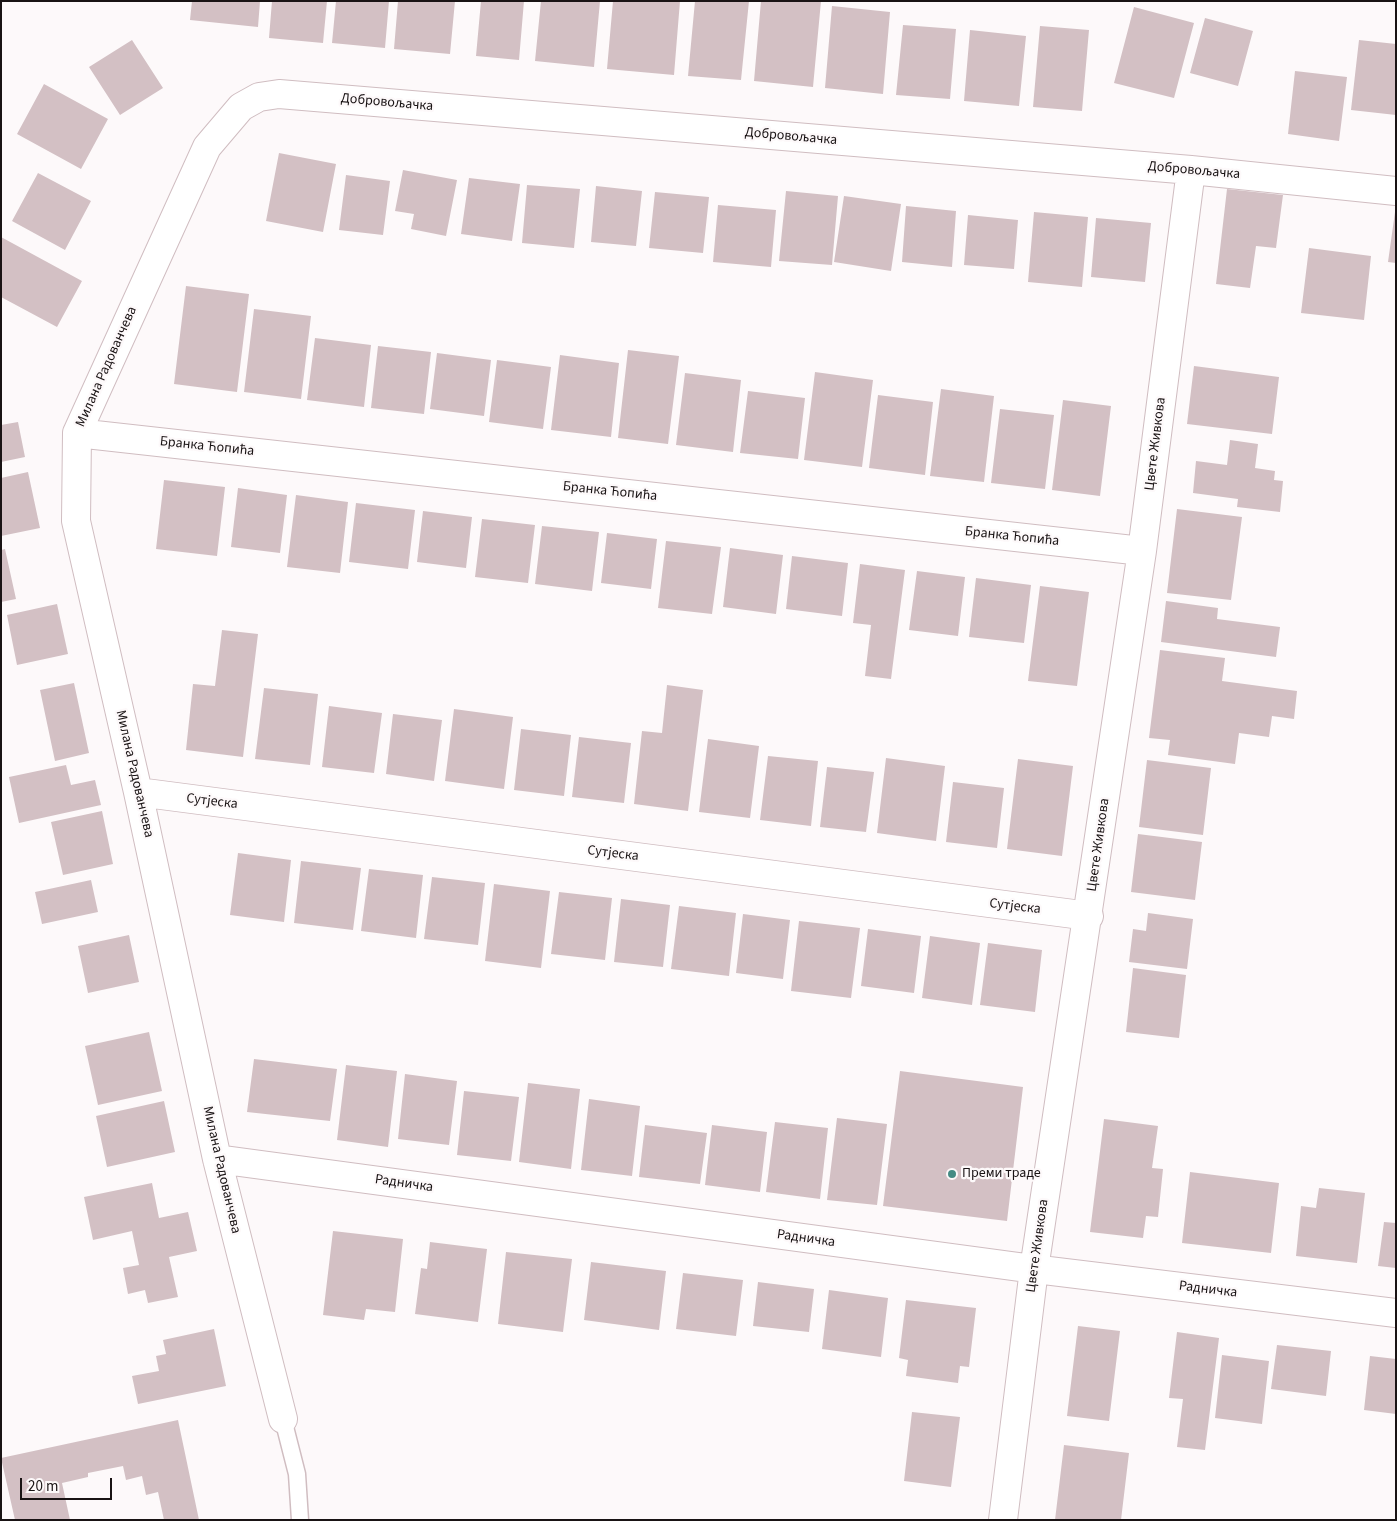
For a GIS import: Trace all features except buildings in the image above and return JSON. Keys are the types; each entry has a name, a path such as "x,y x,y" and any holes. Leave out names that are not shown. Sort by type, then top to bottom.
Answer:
{"street":[{"name":"Добровољачка","path":"207,147 241,106 258,97 279,94 1191,170 1396,191"},
{"name":"Милана Радованчева","path":"207,147 77,433 76,521 138,792 217,1159 283,1419"},
{"name":"Цвете Живкова","path":"1004,1520 1034,1269 1089,916 1142,551 1191,170"},
{"name":"Бранка Ћопића","path":"77,433 1142,551"},
{"name":"Сутјеска","path":"138,792 1089,916"},
{"name":"Радничка","path":"217,1159 1034,1269 1396,1313"}],"lane":[{"path":"283,1419 297,1474 300,1520"}],"place":[{"name":"Преми траде","path":"952,1174"}]}
